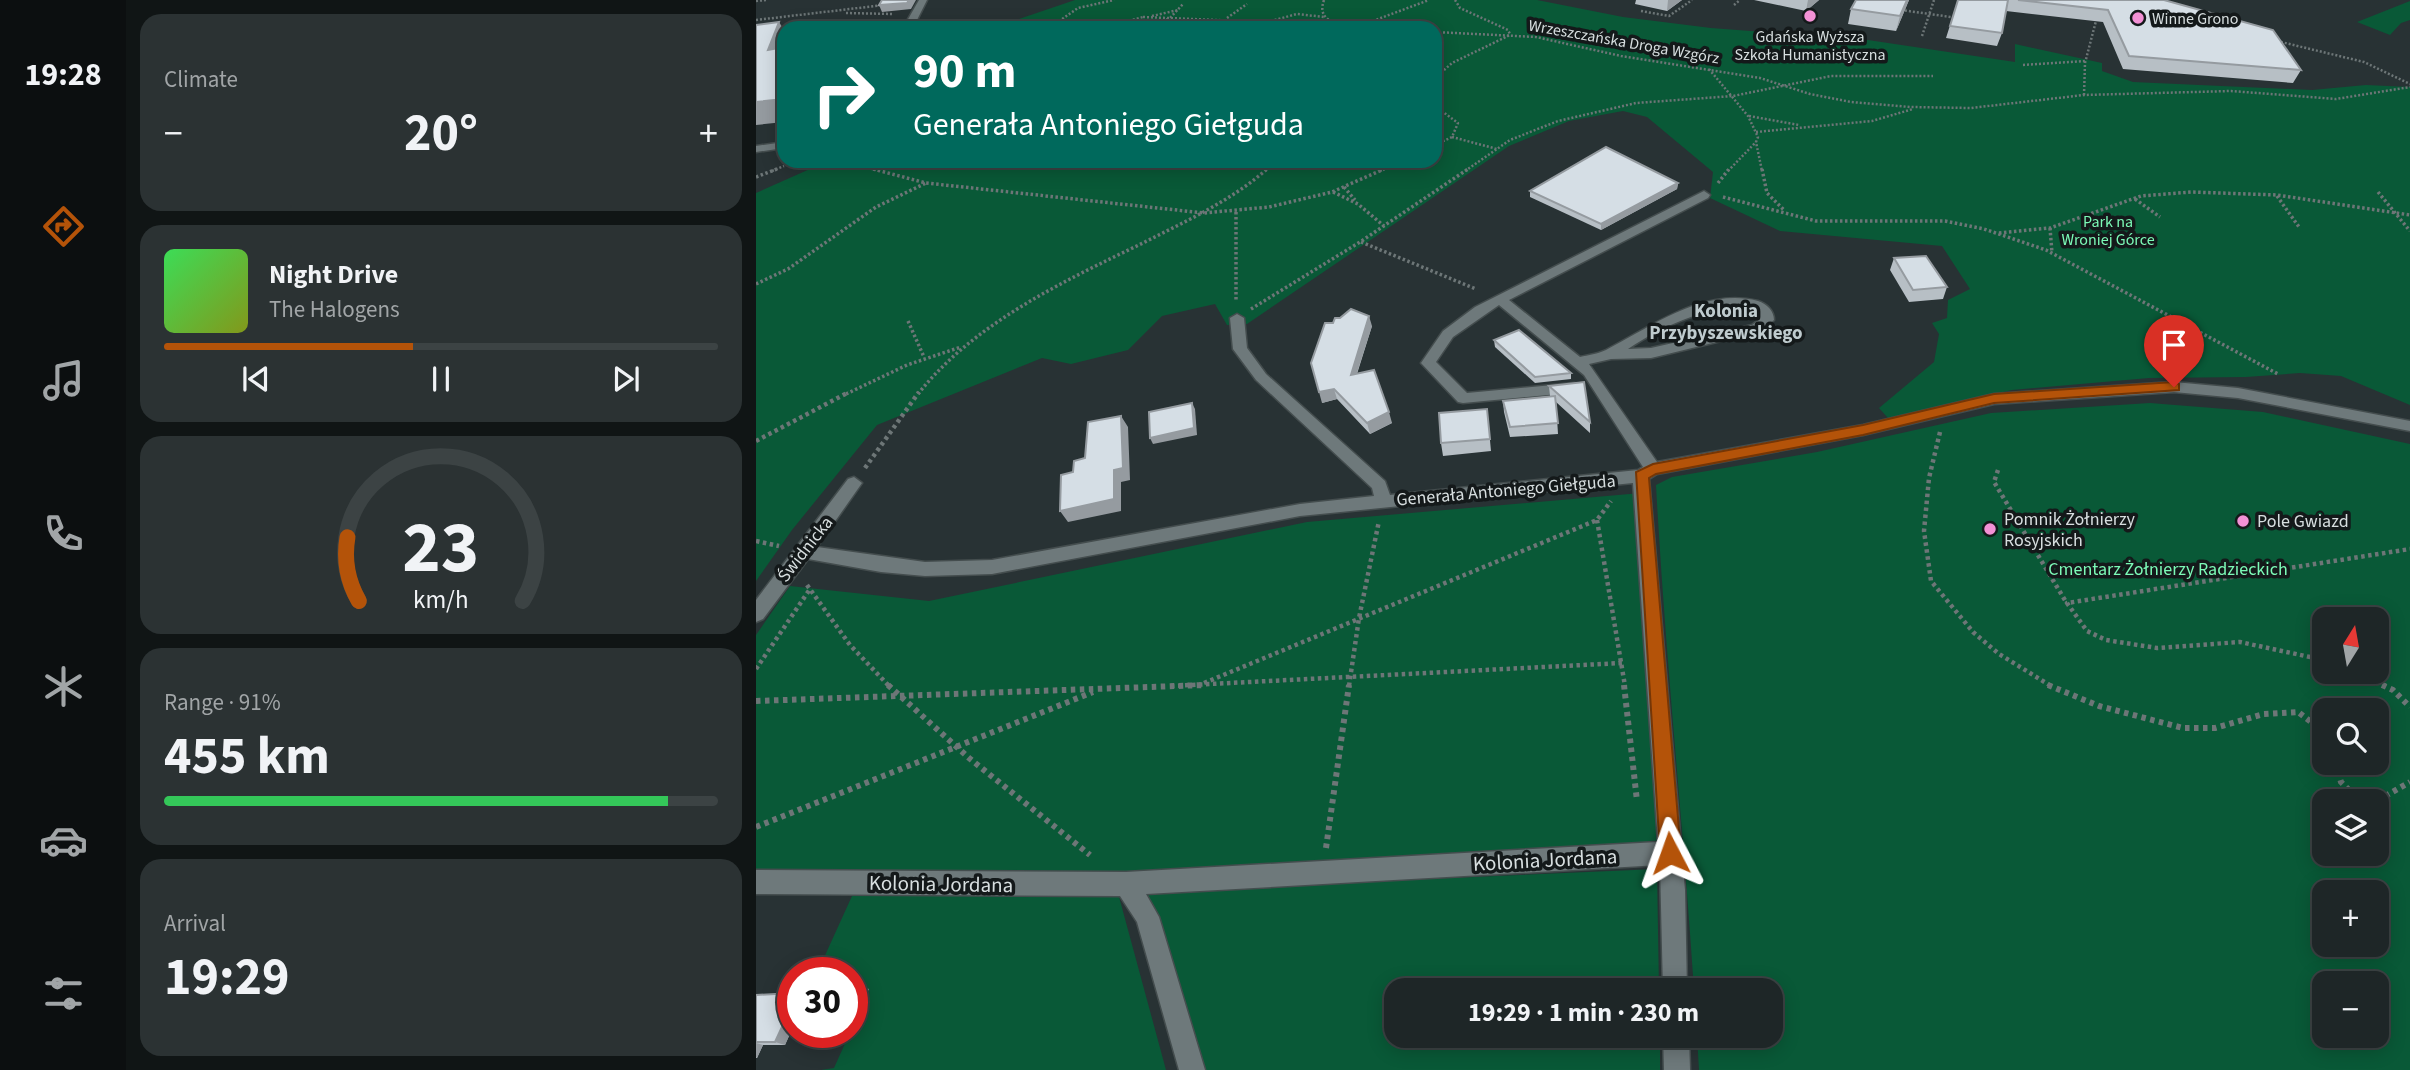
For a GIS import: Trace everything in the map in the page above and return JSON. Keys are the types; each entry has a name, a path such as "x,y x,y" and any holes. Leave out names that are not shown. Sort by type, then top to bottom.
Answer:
{"street":[{"path":"912,21 923,0"},
{"path":"756,149 777,146"},
{"path":"1596,384 1463,398 1428,363 1432,352 1455,331 1500,299 1704,195"},
{"path":"1500,299 1578,362 1596,384 1647,472 1670,853 1675,978"},
{"path":"1578,362 1608,354 1651,353 1757,328 1763,324 1767,314 1758,304 1750,302 1719,305 1642,334 1608,354"},
{"path":"1237,318 1240,349 1261,377 1379,485 1384,501"},
{"name":"Generała Antoniego Giełguda","path":"806,552 881,565 925,569 992,567 1300,510 1647,472 1863,430 1994,399 2174,387 2238,393 2410,426"},
{"name":"Świdnicka","path":"756,614 783,576 806,552 854,483"},
{"name":"Kolonia Jordana","path":"756,882 1126,884 1670,853"},
{"path":"1126,884 1147,917 1192,1070"},
{"path":"1676,1048 1677,1070"}],"path":[{"path":"756,1 766,0"},
{"path":"1059,21 1078,8 1114,0"},
{"path":"1324,0 1321,9 1324,17"},
{"path":"1373,21 1429,0"},
{"path":"1442,72 1452,63 1511,34 1508,30 1460,8 1455,0"},
{"path":"1641,11 1669,16 1692,0"},
{"path":"1734,5 1740,0"},
{"path":"1922,36 1934,0"},
{"path":"1679,2 1688,3"},
{"path":"1163,21 1170,18 1183,4"},
{"path":"1235,15 1247,4"},
{"path":"756,20 887,5"},
{"path":"1894,9 1930,12 1963,19"},
{"path":"1128,21 1178,10"},
{"path":"1223,19 1245,11"},
{"path":"2084,95 2085,61 2099,12"},
{"path":"835,13 901,15"},
{"path":"1271,21 1297,15 1324,17 1331,21"},
{"path":"1143,17 1252,21"},
{"name":"Wrzeszczańska Droga Wzgórz","path":"1442,32 1511,34 1709,68 1851,102 1917,107 1984,107 2084,95 2254,90 2336,99 2410,85"},
{"path":"2277,40 2399,76 2410,85"},
{"path":"2023,65 2085,61"},
{"path":"1709,68 1748,116 1756,132 1767,194 1787,212"},
{"path":"1236,212 1234,233 1237,318 1360,242 1497,149 1558,121 1636,103 1733,96 1840,75 1933,76"},
{"path":"1756,132 1872,121 1917,107"},
{"path":"1442,110 1458,123 1452,137"},
{"path":"1748,116 1809,126"},
{"path":"1442,142 1452,137 1497,149"},
{"path":"1704,195 1718,183 1742,153 1756,142"},
{"path":"864,168 926,183 1203,213 1236,212 1332,192 1386,168"},
{"path":"854,483 918,394 966,345 1012,315 1123,253 1203,213 1247,185 1268,168"},
{"path":"756,177 775,169"},
{"path":"756,284 772,278 818,249 877,207 926,183"},
{"path":"1344,187 1357,204 1384,226"},
{"path":"1332,192 1357,204"},
{"path":"1994,233 2031,232 2135,199 2191,192 2277,195 2410,215"},
{"path":"2378,192 2410,232"},
{"path":"1704,195 1740,199 1816,221 1945,221 1994,233 2052,253 2278,374"},
{"path":"2277,195 2299,227"},
{"path":"2135,199 2160,217"},
{"path":"2050,228 2052,253"},
{"path":"1360,242 1500,299"},
{"path":"908,321 923,357"},
{"path":"756,441 824,404 923,357 966,345"},
{"path":"1941,423 1929,478 1924,531 1931,581 1973,632 1999,654 2060,692 2099,706 2183,728 2216,728 2264,715 2298,712 2312,723"},
{"path":"1998,470 1994,482 2067,603 2087,631 2106,640 2157,648 2240,642 2312,657"},
{"path":"1200,684 1597,520 1618,489"},
{"path":"1322,873 1359,618 1384,501"},
{"path":"1597,520 1622,663 1643,854"},
{"path":"2067,603 2410,549"},
{"path":"803,580 855,650 898,695 956,749 1126,884"},
{"path":"756,669 810,589"},
{"path":"756,701 1099,690 1622,663"},
{"path":"2381,684 2393,690 2410,707"},
{"path":"756,827 1099,690"},
{"path":"2339,775 2341,782 2358,799 2380,799 2410,782"}],"green space":[{"name":"Park na Wroniej Górce","path":"1075,0 1537,0 1623,17 1711,28 1868,40 2015,62 2015,44 2102,63 2102,71 2133,82 2312,90 2366,85 2410,87 2410,405 2341,376 2300,373 2246,377 2149,378 2012,390 1888,418 1879,408 1934,362 1939,334 1932,323 1947,318 1948,300 1970,289 1942,246 1780,231 1710,198 1713,172 1647,117 1623,111 1569,121 1509,146 1247,324 1227,325 1215,304 1162,316 1128,350 1071,364 1042,358 877,425 792,530 756,581 756,193 812,168 1442,168 1442,21 1013,21"},
{"path":"2410,1 2410,20 2401,23 2390,35 2357,22"},
{"name":"Cmentarz Żołnierzy Radzieckich","path":"2150,403 2263,412 2410,444 2410,1070 1699,1070 1698,1048 1783,1048 1783,978 1693,978 1656,485 1672,477 1817,452 1991,413"},
{"path":"1641,493 1659,848 1150,873 756,877 756,635 790,586 929,601 1307,522"},
{"path":"1657,869 1659,978 1384,978 1384,1048 1660,1048 1660,1070 1203,1070 1146,891"},
{"path":"1118,893 1166,1070 821,1070 834,1068 843,1048 868,1048 868,957 824,957 852,896"}],"building":[{"path":"882,0 909,0 907,3 879,5"},
{"path":"1856,0 1907,0 1900,16 1851,9"},
{"path":"1958,0 2008,0 2002,33 1950,26"},
{"path":"2018,0 2164,0 2273,30 2301,70 2129,56 2108,10"},
{"path":"777,22 768,50 777,48 777,100 756,102 756,25"},
{"path":"1606,147 1678,183 1601,224 1530,191"},
{"path":"1926,256 1947,287 1913,290 1894,258"},
{"path":"1351,309 1369,316 1351,375 1374,370 1389,412 1367,423 1334,389 1319,392 1311,363 1325,323 1333,323 1335,318 1340,318"},
{"path":"1519,330 1571,373 1535,377 1494,340"},
{"path":"1584,382 1590,422 1549,386"},
{"path":"1555,396 1558,423 1510,427 1503,401"},
{"path":"1192,403 1194,428 1150,438 1149,412"},
{"path":"1487,409 1490,439 1441,443 1439,413"},
{"path":"1121,416 1123,468 1114,470 1114,499 1060,511 1061,475 1073,472 1074,461 1085,458 1088,422"},
{"path":"777,994 775,1042 756,1042 756,995"}],"place":[{"name":"Gdańska Wyższa Szkoła Humanistyczna","path":"1810,16"},
{"name":"Winne Grono","path":"2138,18"},
{"name":"Pole Gwiazd","path":"2243,521"},
{"name":"Pomnik Żołnierzy Rosyjskich","path":"1990,529"}],"district":[{"name":"Kolonia Przybyszewskiego","path":"1726,321"}],"route":[{"path":"1670,853 1644,482 1641,476 1653,469 1863,430 1994,399 2174,387"}]}
